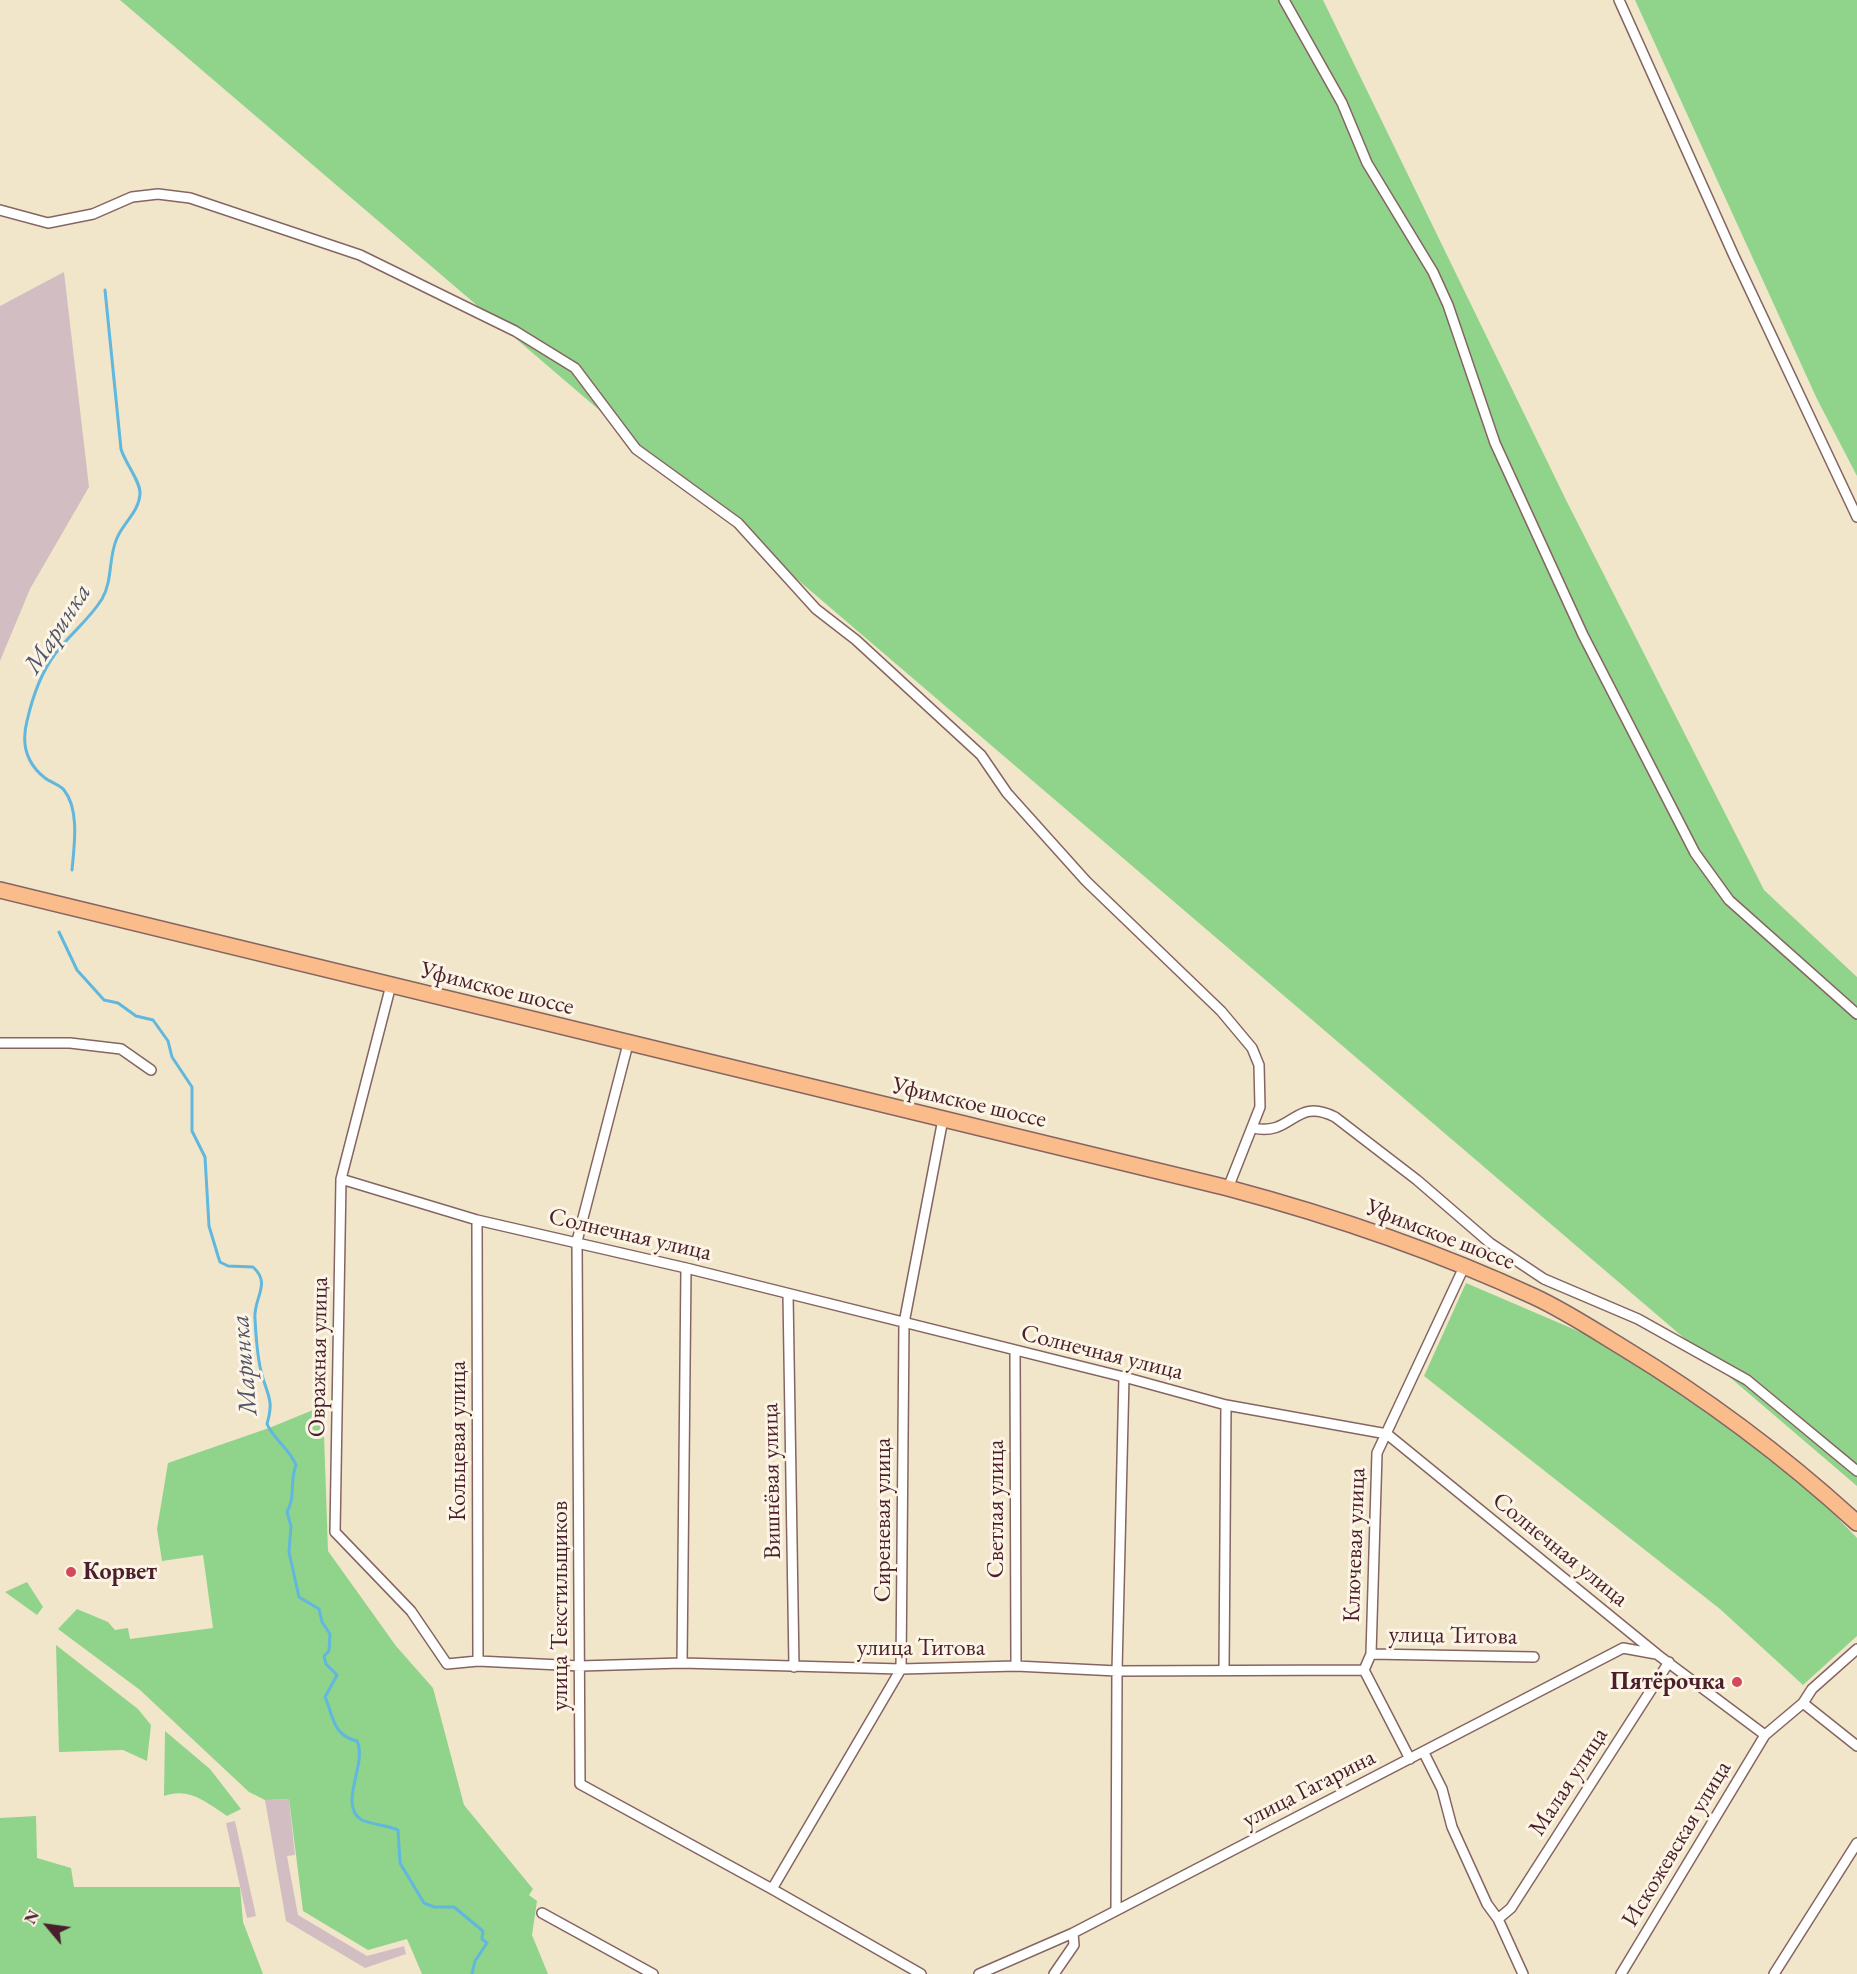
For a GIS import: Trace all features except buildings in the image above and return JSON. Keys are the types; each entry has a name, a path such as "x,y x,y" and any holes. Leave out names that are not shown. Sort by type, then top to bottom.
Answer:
{"main road":[{"name":"Уфимское шоссе","path":"0,890 1228,1188 1380,1233 1537,1298 1670,1376 1742,1426 1808,1478 1857,1523"}],"street":[{"path":"1284,0 1342,103 1367,163 1433,272 1448,305 1495,443 1583,635 1705,871 1729,900 1857,1014"},
{"path":"1619,0 1734,256 1857,517"},
{"path":"0,210 48,224 93,214 132,197 158,194 190,198 360,255 515,331 568,362 586,380 636,449 738,523 816,609 856,640 981,755 1008,793 1086,881 1221,1011 1252,1048 1259,1065 1260,1107 1228,1188"},
{"name":"Овражная улица","path":"391,985 341,1179 335,1532 411,1611 447,1664 478,1662"},
{"path":"0,1043 70,1043 121,1049 151,1070"},
{"name":"улица Текстильщиков","path":"628,1044 577,1241 580,1784 921,1974"},
{"path":"1253,1128 1269,1130 1279,1128 1308,1109 1325,1112 1335,1117 1509,1256 1544,1279 1638,1319 1747,1380 1857,1471"},
{"name":"Сиреневая улица","path":"902,1669 904,1323 943,1119"},
{"name":"Солнечная улица","path":"341,1179 477,1220 577,1241 1124,1377 1226,1405 1387,1434 1658,1655 1765,1735"},
{"name":"Кольцевая улица","path":"477,1220 478,1662"},
{"name":"Ключевая улица","path":"1364,1670 1371,1654 1377,1453 1464,1267"},
{"path":"682,1663 686,1268"},
{"name":"Вишнёвая улица","path":"788,1294 794,1666"},
{"name":"Светлая улица","path":"1016,1351 1016,1666"},
{"path":"1116,1910 1117,1671 1124,1377"},
{"path":"1224,1670 1226,1405"},
{"name":"улица Гагарина","path":"979,1974 1073,1933 1623,1648 1658,1655"},
{"name":"Искожевская улица","path":"1621,1974 1765,1735 1803,1703 1812,1689 1857,1649"},
{"name":"улица Титова","path":"1371,1654 1534,1657"},
{"name":"улица Титова","path":"478,1662 580,1666 682,1663 902,1669 1016,1666 1117,1671 1364,1670"},
{"name":"Малая улица","path":"1498,1919 1511,1908 1669,1662"},
{"path":"772,1889 902,1669"},
{"path":"1364,1670 1410,1759"},
{"path":"1803,1703 1857,1746"},
{"path":"1424,1753 1442,1789 1452,1827 1486,1904 1498,1919 1523,1974"},
{"path":"1774,1974 1857,1843"},
{"path":"542,1913 653,1974"},
{"path":"1054,1974 1074,1945 1073,1933"}],"shaded area":[{"path":"64,272 89,487 30,589 0,661 0,306"},
{"path":"289,1799 295,1855 287,1856 298,1915 367,1956 404,1946 406,1954 365,1968 286,1921 265,1800"},
{"path":"235,1821 256,1916 247,1918 226,1823"}],"green space":[{"path":"120,0 1323,0 1566,500 1764,890 1857,977 1857,1486"},
{"path":"1635,0 1857,0 1857,476 1817,399"},
{"path":"1466,1283 1599,1340 1788,1467 1857,1538 1857,1636 1803,1685 1720,1609 1424,1376"},
{"path":"323,1406 328,1551 396,1646 433,1688 464,1805 533,1889 529,1895 537,1901 532,1935 548,1974 422,1974 407,1939 368,1950 303,1911 289,1799 265,1800 249,1792 140,1690 58,1629 77,1609 108,1622 115,1630 128,1628 130,1639 213,1628 203,1555 162,1561 157,1529 168,1463 269,1428"},
{"path":"27,1582 43,1607 37,1615 5,1592"},
{"path":"56,1645 138,1709 151,1725 147,1761 123,1750 59,1752"},
{"path":"165,1731 210,1769 241,1809 227,1816 197,1797 181,1793 164,1796"},
{"path":"36,1816 37,1858 71,1868 74,1887 240,1887 243,1922 263,1974 0,1974 0,1818"}],"waterway":[{"name":"Маринка","path":"72,870 75,829 69,798 62,788 45,778 33,766 25,745 25,729 34,695 50,661 102,599 108,584 114,546 139,500 140,489 121,449 105,290"},
{"name":"Маринка","path":"59,932 77,970 104,1000 118,1003 136,1016 153,1020 168,1041 172,1057 192,1087 192,1131 205,1157 209,1226 220,1262 228,1266 253,1267 261,1279 255,1319 259,1361 270,1404 267,1424 296,1465 291,1501 287,1512 291,1526 289,1552 299,1597 319,1609 322,1622 330,1634 329,1651 324,1656 326,1664 337,1675 325,1697 332,1718 338,1730 357,1741 359,1761 352,1805 355,1813 362,1820 398,1830 400,1863 424,1903 434,1907 454,1907 483,1931 482,1939 487,1943 475,1961 472,1974"}],"place":[{"name":"Корвет","path":"71,1572"},
{"name":"Пятёрочка","path":"1737,1682"}]}
